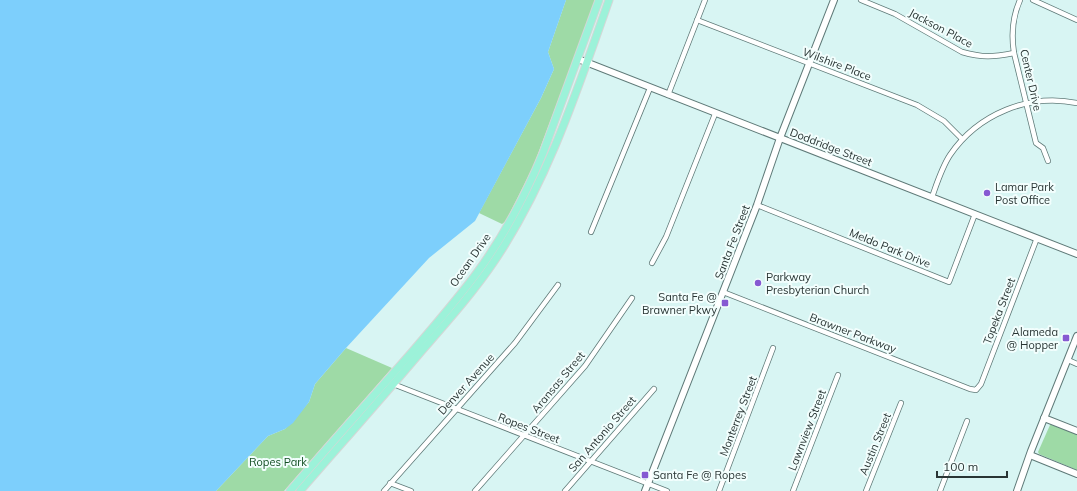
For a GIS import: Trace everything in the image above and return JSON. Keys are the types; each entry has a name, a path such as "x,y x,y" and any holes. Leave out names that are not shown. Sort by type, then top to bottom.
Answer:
{"main road":[{"name":"Ocean Drive","path":"528,194 599,0"},
{"name":"Ocean Drive","path":"300,491 394,384 482,272 511,219 550,157 587,63 609,0"},
{"name":"Santa Fe Street","path":"645,491 757,205 780,138 834,0"},
{"name":"Doddridge Street","path":"578,60 1077,254"},
{"name":"Ocean Drive","path":"290,491 385,383 432,334"},
{"path":"1017,491 1077,336"},
{"path":"1044,418 1077,431"},
{"path":"1030,455 1077,474"},
{"path":"320,456 327,461"}],"street":[{"path":"668,96 705,0"},
{"name":"Jackson Place","path":"861,0 895,14 962,52 977,56 991,57 1014,52"},
{"name":"Center Drive","path":"1020,0 1014,14 1012,29 1014,52 1036,144 1043,148 1048,161"},
{"path":"1033,0 1077,20"},
{"name":"Wilshire Place","path":"697,20 917,105 944,121 962,139"},
{"path":"591,232 650,88"},
{"path":"932,197 950,155 962,139 990,117 1007,109 1027,103 1049,100 1077,103"},
{"path":"652,263 666,237 715,114"},
{"name":"Meldo Park Drive","path":"757,205 949,282 975,214"},
{"name":"Topeka Street","path":"976,390 981,384 1037,238"},
{"name":"Denver Avenue","path":"384,491 515,343 558,286"},
{"name":"Brawner Parkway","path":"723,292 970,389 976,390"},
{"name":"Aransas Street","path":"475,491 585,366 632,298"},
{"name":"Monterrey Street","path":"719,491 773,348"},
{"path":"1068,360 1077,364"},
{"name":"Lawnview Street","path":"793,491 838,375"},
{"name":"Ropes Street","path":"385,383 394,384 667,491"},
{"name":"San Antonio Street","path":"564,491 654,389"},
{"name":"Austin Street","path":"866,491 901,403"},
{"path":"940,491 967,421"},
{"path":"390,483 411,491"},
{"path":"570,491 572,483"}],"green space":[{"path":"566,0 596,0 533,167 506,221 502,224 479,213 541,98 554,69 548,52"},
{"name":"Ropes Park","path":"346,348 392,368 284,491 216,491 268,436 285,429 309,402 315,384"},
{"path":"1050,425 1077,434 1077,470 1039,454 1038,452"}],"water":[{"path":"0,0 566,0 548,52 554,69 541,98 475,221 429,258 346,348 315,384 309,402 293,423 285,429 268,436 216,491 0,491"}],"place":[{"name":"Lamar Park Post Office","path":"987,193"},
{"name":"Parkway Presbyterian Church","path":"758,283"},
{"name":"Santa Fe @ Brawner Pkwy","path":"725,303"},
{"name":"Alameda @ Hopper","path":"1066,338"},
{"name":"Santa Fe @ Ropes","path":"645,475"}]}
